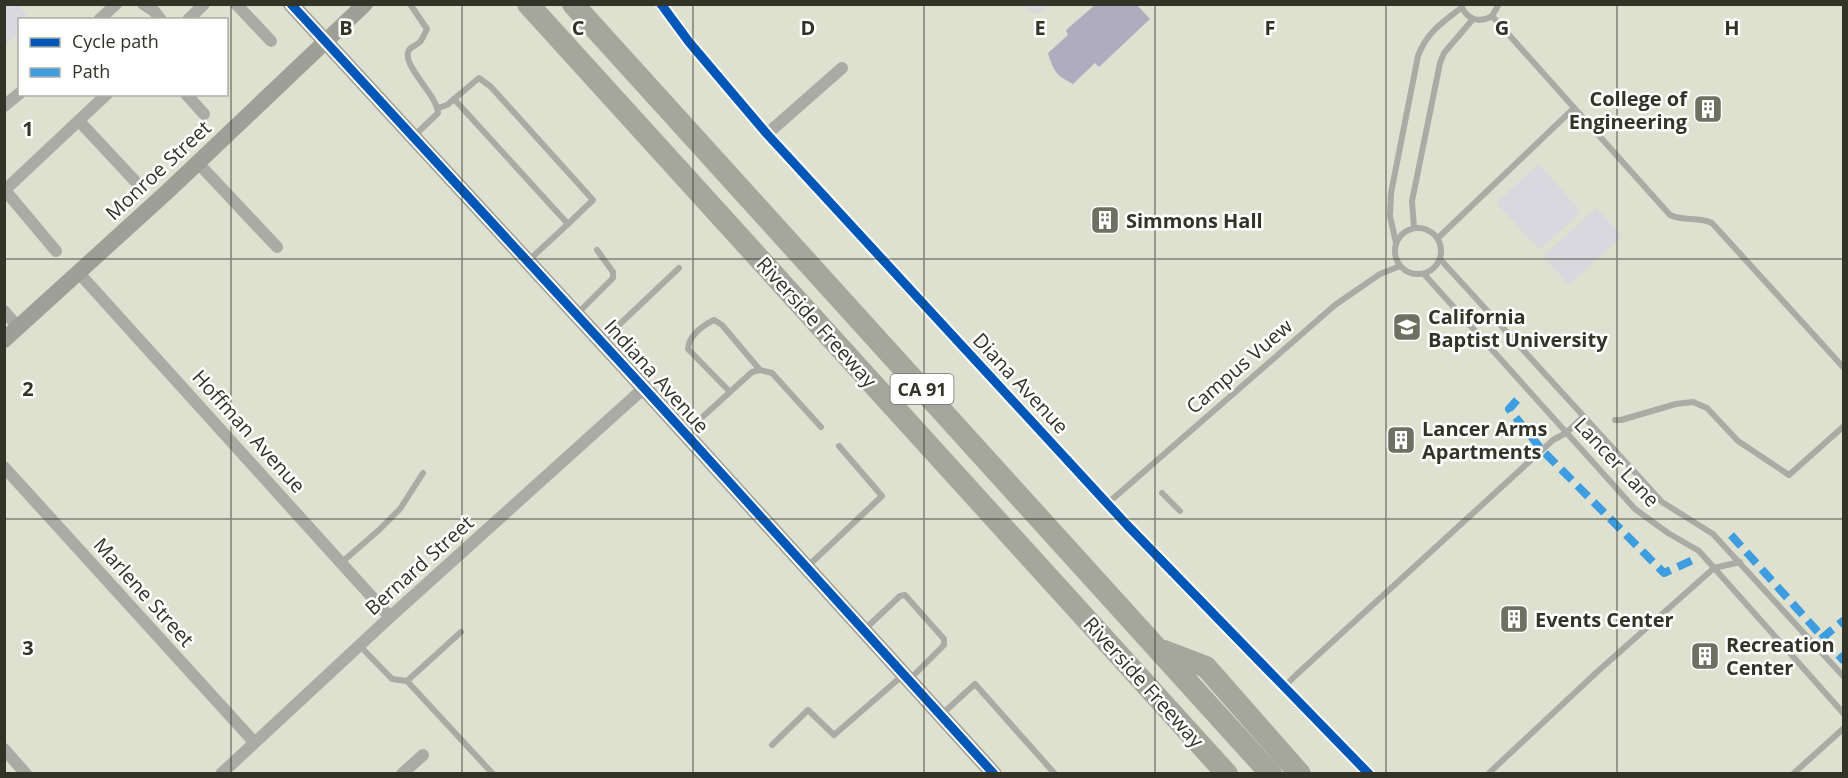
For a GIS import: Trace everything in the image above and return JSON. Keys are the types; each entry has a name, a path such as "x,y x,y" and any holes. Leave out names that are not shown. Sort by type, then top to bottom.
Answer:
{"highway":[{"name":"Riverside Freeway","path":"528,4 1227,774"},
{"name":"Riverside Freeway","path":"573,4 1271,774"},
{"path":"1159,649 1206,667 1300,774"},
{"path":"1187,729 1208,774"}],"street":[{"path":"101,18 116,4"},
{"path":"143,4 159,18"},
{"path":"190,18 204,4"},
{"path":"236,4 271,41"},
{"name":"Indiana Avenue","path":"291,4 685,432 994,774"},
{"name":"Monroe Street","path":"8,336 198,163 365,4"},
{"name":"Diana Avenue","path":"661,4 689,42 767,134 1108,503 1369,774"},
{"path":"767,134 843,68"},
{"path":"4,106 18,95"},
{"path":"56,251 5,190 105,96"},
{"path":"188,96 204,114"},
{"path":"79,121 135,181"},
{"path":"198,163 277,247"},
{"name":"Hoffman Avenue","path":"78,272 390,617"},
{"path":"4,312 8,336"},
{"name":"Bernard Street","path":"221,774 359,645 644,388"},
{"name":"Marlene Street","path":"4,467 254,742"},
{"path":"4,750 26,774"},
{"path":"402,774 423,755"}],"lane":[{"path":"410,4 427,29 421,41 409,50 407,54 409,62 412,71 434,98 438,108 438,113 413,138"},
{"path":"1396,243 1407,231 1414,228 1428,230 1438,238 1441,245 1440,259 1434,269 1424,274 1410,273 1400,266 1396,258 1396,243 1390,216 1391,193 1418,56 1423,43 1430,33 1461,6 1468,17 1483,20 1492,16 1499,4"},
{"path":"1492,16 1670,215 1680,220 1702,218 1712,223 1844,368"},
{"path":"1414,228 1412,201 1440,63 1444,53 1473,19"},
{"path":"438,108 447,105 479,78 499,96 593,200 528,261"},
{"path":"454,99 568,224"},
{"path":"1438,238 1574,109"},
{"path":"576,315 613,278 613,272 597,250"},
{"name":"Lancer Lane","path":"1440,259 1662,502 1713,534 1844,677"},
{"name":"Campus Vuew","path":"1108,503 1335,305 1380,274 1400,266"},
{"path":"602,342 679,268"},
{"name":"Lancer Lane","path":"1424,274 1635,508 1668,533 1699,551 1844,714"},
{"path":"730,392 688,350 689,342 702,326 714,320 722,325 760,370"},
{"path":"685,432 752,372 760,370 772,373 821,427"},
{"path":"1615,420 1676,404 1693,402 1707,408 1738,441 1789,475 1844,426"},
{"path":"1285,686 1553,440 1566,433 1583,417"},
{"path":"807,568 882,496 839,446"},
{"path":"341,563 380,530 400,509 423,473"},
{"path":"1162,493 1180,511"},
{"path":"1488,774 1597,672 1714,568 1740,562"},
{"path":"772,746 808,710 834,735 944,645 944,639 905,595 900,596 864,630"},
{"path":"407,681 461,632"},
{"path":"359,645 392,679 407,681 493,774"},
{"path":"941,715 975,684 1054,774"},
{"path":"1794,774 1844,728"}],"shaded area":[{"path":"5,4 19,5 28,18 18,18 18,32 5,45"},
{"path":"1023,5 1050,5 1040,13 1031,13"},
{"path":"1095,5 1137,5 1150,19 1099,67 1095,63 1073,84 1056,72 1048,53 1068,35 1066,30"},
{"path":"1539,164 1581,212 1540,250 1496,203"},
{"path":"1596,208 1622,236 1569,285 1543,256"}],"marked path":[{"path":"1517,400 1509,409 1542,450 1664,573 1693,560"},
{"path":"1731,535 1844,661"},
{"path":"1821,639 1844,620"}],"cycle path":[{"path":"291,4 994,774"},
{"path":"661,4 689,42 767,134 1127,525 1369,774"}],"place":[{"name":"College of Engineering","path":"1708,109"},
{"name":"Simmons Hall","path":"1105,220"},
{"name":"California Baptist University","path":"1407,327"},
{"name":"Lancer Arms Apartments","path":"1401,440"},
{"name":"Events Center","path":"1514,619"},
{"name":"Recreation Center","path":"1705,656"}]}
